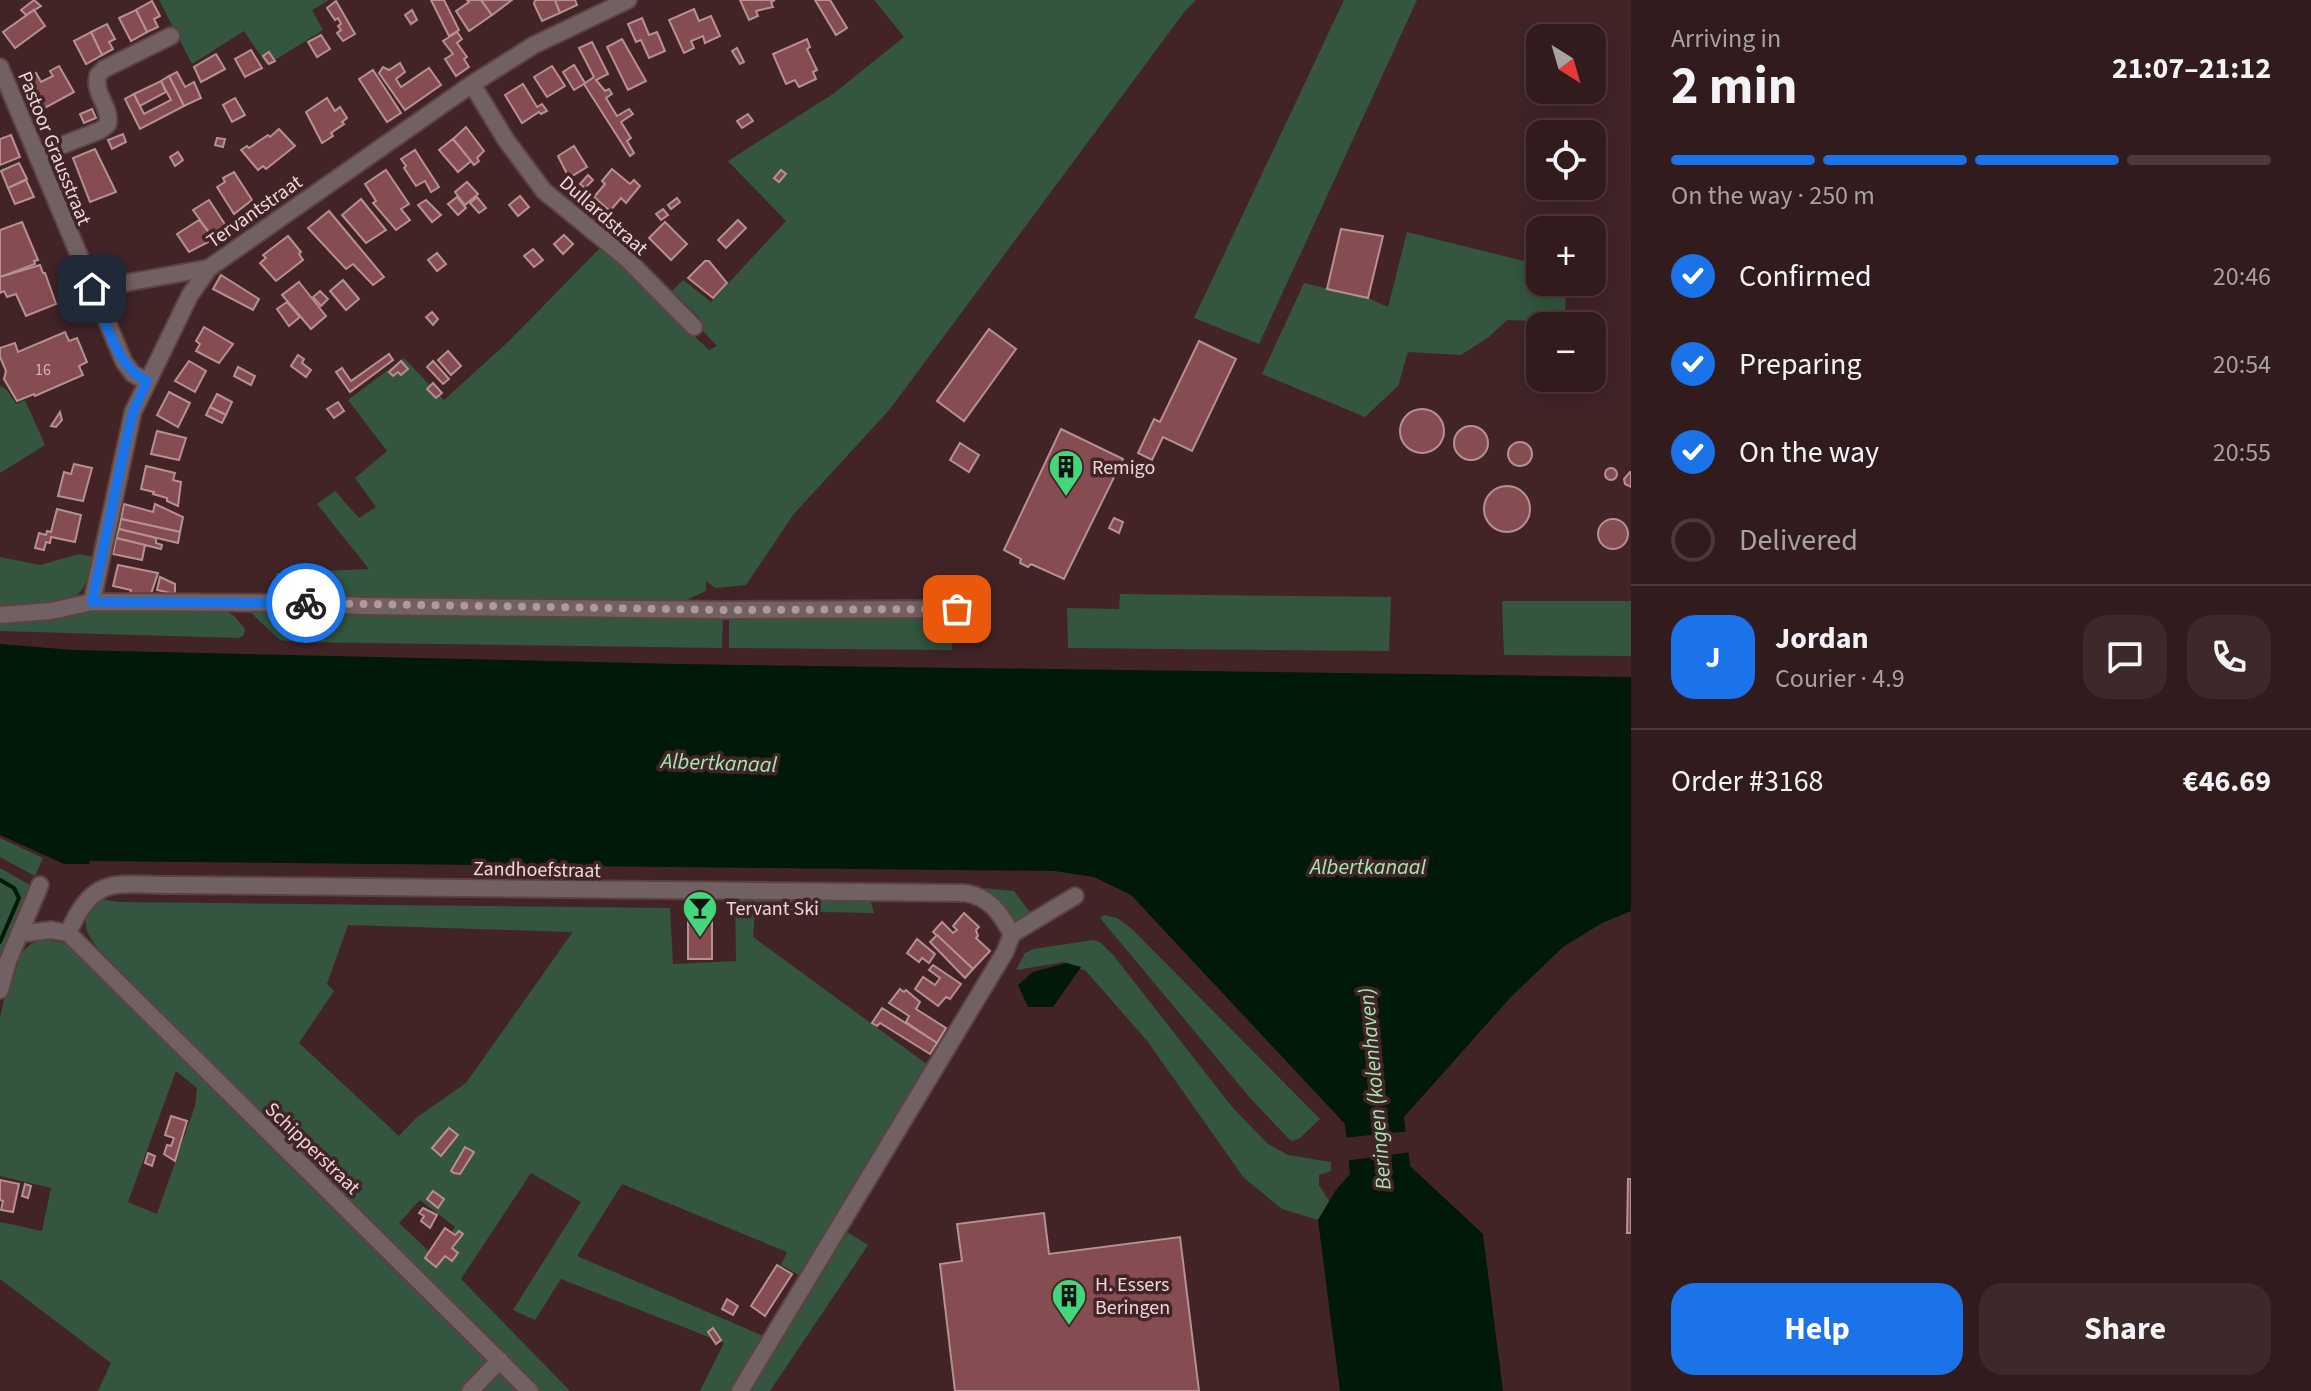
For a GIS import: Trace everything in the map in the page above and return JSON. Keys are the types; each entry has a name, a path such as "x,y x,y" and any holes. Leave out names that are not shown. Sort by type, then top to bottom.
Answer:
{"street":[{"name":"Tervantstraat","path":"92,602 130,424 147,381 198,280 209,268 472,84 534,45 628,0"},
{"path":"37,155 101,130 108,124 108,111 97,89 98,75 171,36"},
{"name":"Pastoor Grausstraat","path":"0,67 124,362 133,374 147,381"},
{"name":"Dullardstraat","path":"472,84 506,140 544,191 626,258 694,327"},
{"path":"92,289 209,268"},
{"path":"0,615 51,611 92,602 726,610 957,609"},
{"path":"0,990 40,885"},
{"name":"Zandhoefstraat","path":"68,933 86,899 101,887 171,885 965,893 976,895 994,906 1012,934"},
{"path":"740,1391 1005,952 1012,934 1075,896"},
{"path":"19,934 51,930 68,933"},
{"name":"Schipperstraat","path":"68,933 530,1391"},
{"path":"470,1391 500,1360"}],"shaded area":[{"path":"159,0 329,0 312,10 323,30 267,65 244,31 192,64"},
{"path":"874,0 1196,0 890,409 793,515 746,585 715,588 706,581 706,591 677,604 603,605 273,593 276,573 369,569 317,504 335,491 359,518 376,507 355,478 387,451 348,400 404,358 444,400 509,341 601,247 709,350 717,346 698,326 700,318 672,291 683,280 711,302 786,221 728,161 833,94 904,37"},
{"path":"1344,0 1417,0 1259,344 1194,318"},
{"path":"1407,232 1526,262 1526,296 1566,296 1565,312 1526,312 1526,321 1507,320 1489,337 1461,355 1408,352 1398,386 1365,417 1262,374 1304,283 1368,298 1388,307"},
{"path":"0,386 6,389 16,404 25,400 45,445 0,473"},
{"path":"79,554 93,557 85,584 74,597 42,604 0,607 0,557 40,565"},
{"path":"1120,594 1391,597 1389,651 1068,648 1067,608 1119,609"},
{"path":"1502,601 1631,601 1631,656 1504,655"},
{"path":"92,611 226,611 245,629 244,635 239,638 0,631 0,623"},
{"path":"249,611 723,617 722,648 298,642 280,640"},
{"path":"729,618 952,619 952,650 729,648"},
{"path":"0,838 43,858 35,876 0,857"},
{"path":"0,868 30,885 31,891 0,960"},
{"path":"983,888 1014,891 1030,912 1013,920 997,899"},
{"path":"735,894 870,898 874,913 755,911 753,937 928,1065 799,1275 781,1265 787,1252 622,1184 577,1256 780,1343 847,1232 868,1245 770,1391 700,1391 724,1343 561,1279 535,1320 513,1310 581,1202 531,1173 461,1279 570,1391 98,1391 111,1363 0,1279 0,1222 42,1231 51,1188 0,1176 0,1017 8,983 12,984 21,953 43,939 65,943 92,966 103,955 86,928 87,916 95,898 118,902 670,908 673,964 736,961","holes":["348,925 572,932 572,933 466,1083 416,1118 399,1136 299,1043 334,991 327,984","176,1071 197,1088 195,1106 157,1214 128,1202","420,1200 455,1227 434,1256 399,1223"]},
{"path":"1104,915 1117,918 1132,929 1320,1119 1300,1138 1289,1139 1251,1099 1100,918"},
{"path":"1094,940 1114,956 1233,1108 1268,1144 1288,1155 1331,1162 1331,1171 1319,1175 1319,1185 1329,1201 1318,1220 1282,1209 1244,1178 1148,1042 1086,971 1065,962 1016,970 1025,953 1033,949"}],"water":[{"name":"Albertkanaal","path":"0,644 73,650 679,664 1631,677 1631,911 1602,923 1563,947 1510,998 1404,1117 1410,1166 1483,1234 1503,1391 1340,1391 1318,1220 1350,1174 1345,1124 1131,895 1094,877 1054,871 90,861 89,864 64,864 0,835"},
{"path":"1067,963 1081,967 1053,1007 1028,1007 1018,985 1033,972"}],"pier":[{"path":"1410,1131 1412,1152 1344,1161 1342,1138"}],"building":[{"path":"34,0 41,6 26,15 21,10"},
{"path":"431,0 444,0 459,30 449,36"},
{"path":"467,0 481,0 492,15 469,31 456,11 469,2"},
{"path":"481,0 512,0 492,15"},
{"path":"535,0 555,0 560,13 542,21"},
{"path":"555,0 575,0 577,5 560,13"},
{"path":"740,0 775,0 771,2 773,7 756,11 758,16 749,20"},
{"path":"815,0 830,0 847,28 836,35"},
{"path":"152,1 160,16 154,19 158,27 147,32 136,10"},
{"path":"336,1 355,34 343,41 337,33 341,30 338,26 341,24 327,8"},
{"path":"694,9 699,21 711,16 720,36 705,43 703,36 691,41 694,48 684,53 669,20"},
{"path":"34,10 45,26 15,48 3,32"},
{"path":"136,10 147,32 131,41 119,18"},
{"path":"412,10 417,20 411,24 405,15"},
{"path":"642,18 649,35 657,32 665,51 649,58 641,40 636,42 628,24"},
{"path":"107,24 115,39 109,42 113,49 102,55 91,32"},
{"path":"91,32 102,55 86,64 74,41"},
{"path":"457,32 462,39 457,43 467,57 464,59 469,67 456,76 445,59 453,54 443,41"},
{"path":"321,35 330,49 317,57 308,42"},
{"path":"622,39 646,81 628,90 607,47"},
{"path":"807,39 810,47 807,49 817,70 813,72 816,79 799,87 795,80 786,84 773,54"},
{"path":"592,42 608,74 596,80 612,94 606,98 617,116 629,109 633,114 621,122 631,138 627,141 634,153 630,156 584,84 574,90 563,72 574,65 585,83 594,77 579,48"},
{"path":"737,48 744,62 740,64 732,51"},
{"path":"251,50 262,68 245,77 235,59"},
{"path":"269,52 275,61 269,64 263,56"},
{"path":"216,54 225,69 201,82 194,67"},
{"path":"400,63 405,72 396,79 401,87 429,68 441,85 405,110 379,73 383,67 389,70"},
{"path":"59,66 74,92 43,109 26,79 36,73 41,82 53,76 50,71"},
{"path":"552,66 565,86 547,97 534,77"},
{"path":"373,70 401,113 387,122 359,79"},
{"path":"177,72 185,87 194,82 201,98 184,106 169,76"},
{"path":"169,76 184,106 140,129 125,99 134,94 144,114 171,100 161,81"},
{"path":"161,81 166,92 140,106 134,94"},
{"path":"523,84 537,107 542,104 547,111 539,112 522,123 505,95"},
{"path":"235,98 245,115 232,122 223,105"},
{"path":"327,98 335,111 340,107 347,118 331,133 333,136 322,143 306,112"},
{"path":"92,109 96,118 84,123 80,114"},
{"path":"748,114 753,121 742,128 737,121"},
{"path":"466,127 484,151 474,165 453,139"},
{"path":"279,129 295,146 266,169 263,166 258,170 241,150 268,135 270,137"},
{"path":"123,134 126,142 112,149 108,140"},
{"path":"11,135 20,157 0,165 0,139"},
{"path":"217,138 225,139 223,147 215,145"},
{"path":"453,139 471,161 458,172 439,150"},
{"path":"574,146 587,167 569,178 558,156"},
{"path":"95,149 116,192 90,202 73,158"},
{"path":"415,150 439,187 431,192 425,181 416,186 404,168 406,166 401,159"},
{"path":"178,152 183,160 175,166 170,157"},
{"path":"19,163 27,179 8,188 1,171"},
{"path":"612,169 630,184 634,180 640,186 626,203 621,198 610,211 594,197"},
{"path":"386,170 409,204 401,209 410,220 396,230 373,203 376,201 365,184"},
{"path":"781,170 786,174 779,182 774,178"},
{"path":"234,172 252,200 234,214 217,187 225,182 223,178"},
{"path":"588,175 593,180 585,188 580,184"},
{"path":"26,180 34,197 15,204 8,188"},
{"path":"467,182 478,194 465,205 455,192"},
{"path":"520,196 529,207 518,216 509,205"},
{"path":"457,197 466,208 458,215 448,204"},
{"path":"477,197 486,208 479,213 470,203"},
{"path":"677,198 680,202 671,209 668,205"},
{"path":"361,199 386,230 366,243 342,215"},
{"path":"209,200 228,229 213,238 193,210"},
{"path":"426,200 441,215 432,222 418,205"},
{"path":"663,209 668,215 661,220 656,214"},
{"path":"329,211 384,277 373,285 353,264 346,269 308,228"},
{"path":"199,220 214,239 189,252 177,234"},
{"path":"738,220 746,228 726,248 718,240"},
{"path":"22,222 38,260 34,261 35,264 0,277 0,230"},
{"path":"665,222 687,244 671,260 649,238"},
{"path":"1341,229 1383,236 1368,298 1327,289"},
{"path":"564,235 573,244 563,254 554,244"},
{"path":"288,236 301,252 299,254 303,260 276,281 260,263 266,258 263,255"},
{"path":"533,249 543,260 534,267 524,256"},
{"path":"437,253 446,264 437,271 428,260"},
{"path":"705,261 709,261 727,283 713,298 688,278"},
{"path":"40,265 56,304 26,316 16,294 7,297 4,291 0,293 0,277"},
{"path":"221,275 259,299 253,310 213,289"},
{"path":"343,280 359,299 346,310 330,291"},
{"path":"299,282 326,316 311,329 282,295"},
{"path":"320,291 328,299 321,306 313,297"},
{"path":"287,302 300,317 289,326 277,309"},
{"path":"432,312 438,319 433,325 426,317"},
{"path":"204,327 233,344 219,363 196,351 200,344 196,341"},
{"path":"989,329 1016,349 964,421 937,401"},
{"path":"65,332 69,341 77,338 87,362 79,366 83,375 17,401 4,379 6,371 0,348 15,343 18,352"},
{"path":"1199,341 1236,359 1192,451 1163,437 1152,460 1138,453 1154,419 1160,422"},
{"path":"448,351 461,366 451,375 438,360"},
{"path":"389,354 393,360 350,392 336,372 342,368 351,381"},
{"path":"298,355 311,370 306,377 291,366"},
{"path":"189,361 206,371 195,392 175,381"},
{"path":"401,361 408,369 401,375 398,372 393,376 389,372"},
{"path":"433,361 449,379 443,384 427,367"},
{"path":"238,367 255,376 251,385 234,376"},
{"path":"433,383 442,393 436,398 427,389"},
{"path":"169,392 190,403 178,427 157,415"},
{"path":"217,394 232,402 226,415 210,407"},
{"path":"338,402 344,411 334,418 327,409"},
{"path":"210,407 226,415 222,423 206,415"},
{"path":"1422,409 1438,415 1444,431 1438,447 1422,453 1406,447 1400,431 1406,415"},
{"path":"60,412 62,420 56,427 51,426"},
{"path":"1471,426 1483,431 1488,443 1483,455 1471,460 1459,455 1454,443 1459,431"},
{"name":"Remigo","path":"1061,429 1123,459 1064,579 1031,564 1028,567 1020,563 1021,559 1004,550"},
{"path":"157,431 186,438 179,460 151,454"},
{"path":"1520,442 1529,445 1532,454 1529,463 1520,466 1511,463 1508,454 1511,445"},
{"path":"960,443 979,455 969,472 950,460"},
{"path":"74,464 92,468 83,501 58,496 64,472 71,474"},
{"path":"146,466 175,473 173,480 181,482 178,506 154,492 141,489"},
{"path":"1611,468 1617,474 1611,480 1605,474"},
{"path":"1630,472 1631,487 1625,484 1624,479"},
{"path":"1507,486 1516,487 1523,493 1529,500 1529,518 1523,525 1516,531 1507,532 1498,531 1491,525 1485,518 1484,509 1485,500 1491,493 1498,487"},
{"path":"124,504 153,512 155,504 183,517 180,532 121,519"},
{"path":"57,509 81,515 75,542 51,537 44,550 35,548 39,533 46,535 47,531 51,532"},
{"path":"1114,518 1123,522 1119,533 1109,528"},
{"path":"121,519 180,532 178,543 119,529"},
{"path":"1613,519 1624,523 1628,534 1624,545 1613,549 1602,545 1598,534 1602,523"},
{"path":"119,529 156,538 156,543 162,545 161,549 116,538"},
{"path":"116,538 145,545 142,560 113,554"},
{"path":"118,565 158,573 151,594 130,594 131,590 113,586"},
{"path":"160,577 175,584 175,594 157,590"},
{"path":"964,913 979,927 976,938 990,951 973,969 933,932 942,922 953,933 957,930 953,926"},
{"name":"Tervant Ski","path":"688,918 712,918 712,959 688,959"},
{"path":"937,935 973,969 965,978 930,942"},
{"path":"917,939 935,954 929,963 922,958 919,962 907,953"},
{"path":"933,965 961,984 950,999 946,997 938,1006 915,989 923,977 935,985 940,978 929,970"},
{"path":"900,989 906,990 920,1002 916,1009 946,1028 937,1043 906,1022 909,1016 889,1003"},
{"path":"882,1008 937,1043 930,1054 880,1023 877,1026 872,1023"},
{"path":"171,1116 187,1121 175,1161 164,1154 174,1138 165,1135"},
{"path":"449,1128 458,1135 441,1156 432,1148"},
{"path":"465,1147 474,1152 460,1174 454,1173 451,1171"},
{"path":"148,1153 155,1156 152,1166 145,1163"},
{"path":"1628,1179 1631,1179 1631,1233 1627,1233"},
{"path":"0,1180 19,1184 13,1212 1,1210"},
{"path":"25,1184 31,1186 28,1198 22,1196"},
{"path":"433,1191 444,1199 438,1208 427,1199"},
{"path":"423,1208 437,1215 430,1228 421,1221 424,1216 419,1213"},
{"name":"H. Essers Beringen","path":"1044,1213 1049,1254 1180,1237 1199,1391 955,1391 940,1264 962,1261 957,1224"},
{"path":"445,1228 455,1235 459,1231 463,1234 452,1248 458,1253 452,1261 445,1256 436,1267 425,1258"},
{"path":"777,1265 792,1274 765,1316 751,1306"},
{"path":"727,1299 738,1306 733,1315 722,1309"},
{"path":"713,1328 721,1340 716,1344 708,1332"}],"waterway":[{"path":"0,880 14,888 19,898 0,942"}],"way so far":[{"path":"306,603 726,610 957,609"}],"place":[{"name":"Remigo","path":"1066,498"},
{"name":"Tervant Ski","path":"700,939"},
{"name":"H. Essers Beringen","path":"1069,1327"}],"route":[{"path":"92,289 124,362 133,374 147,381 133,412 127,436 92,602 306,603"}],"water label":[{"name":"Beringen (kolenhaven)","path":"1374,1089"}]}
